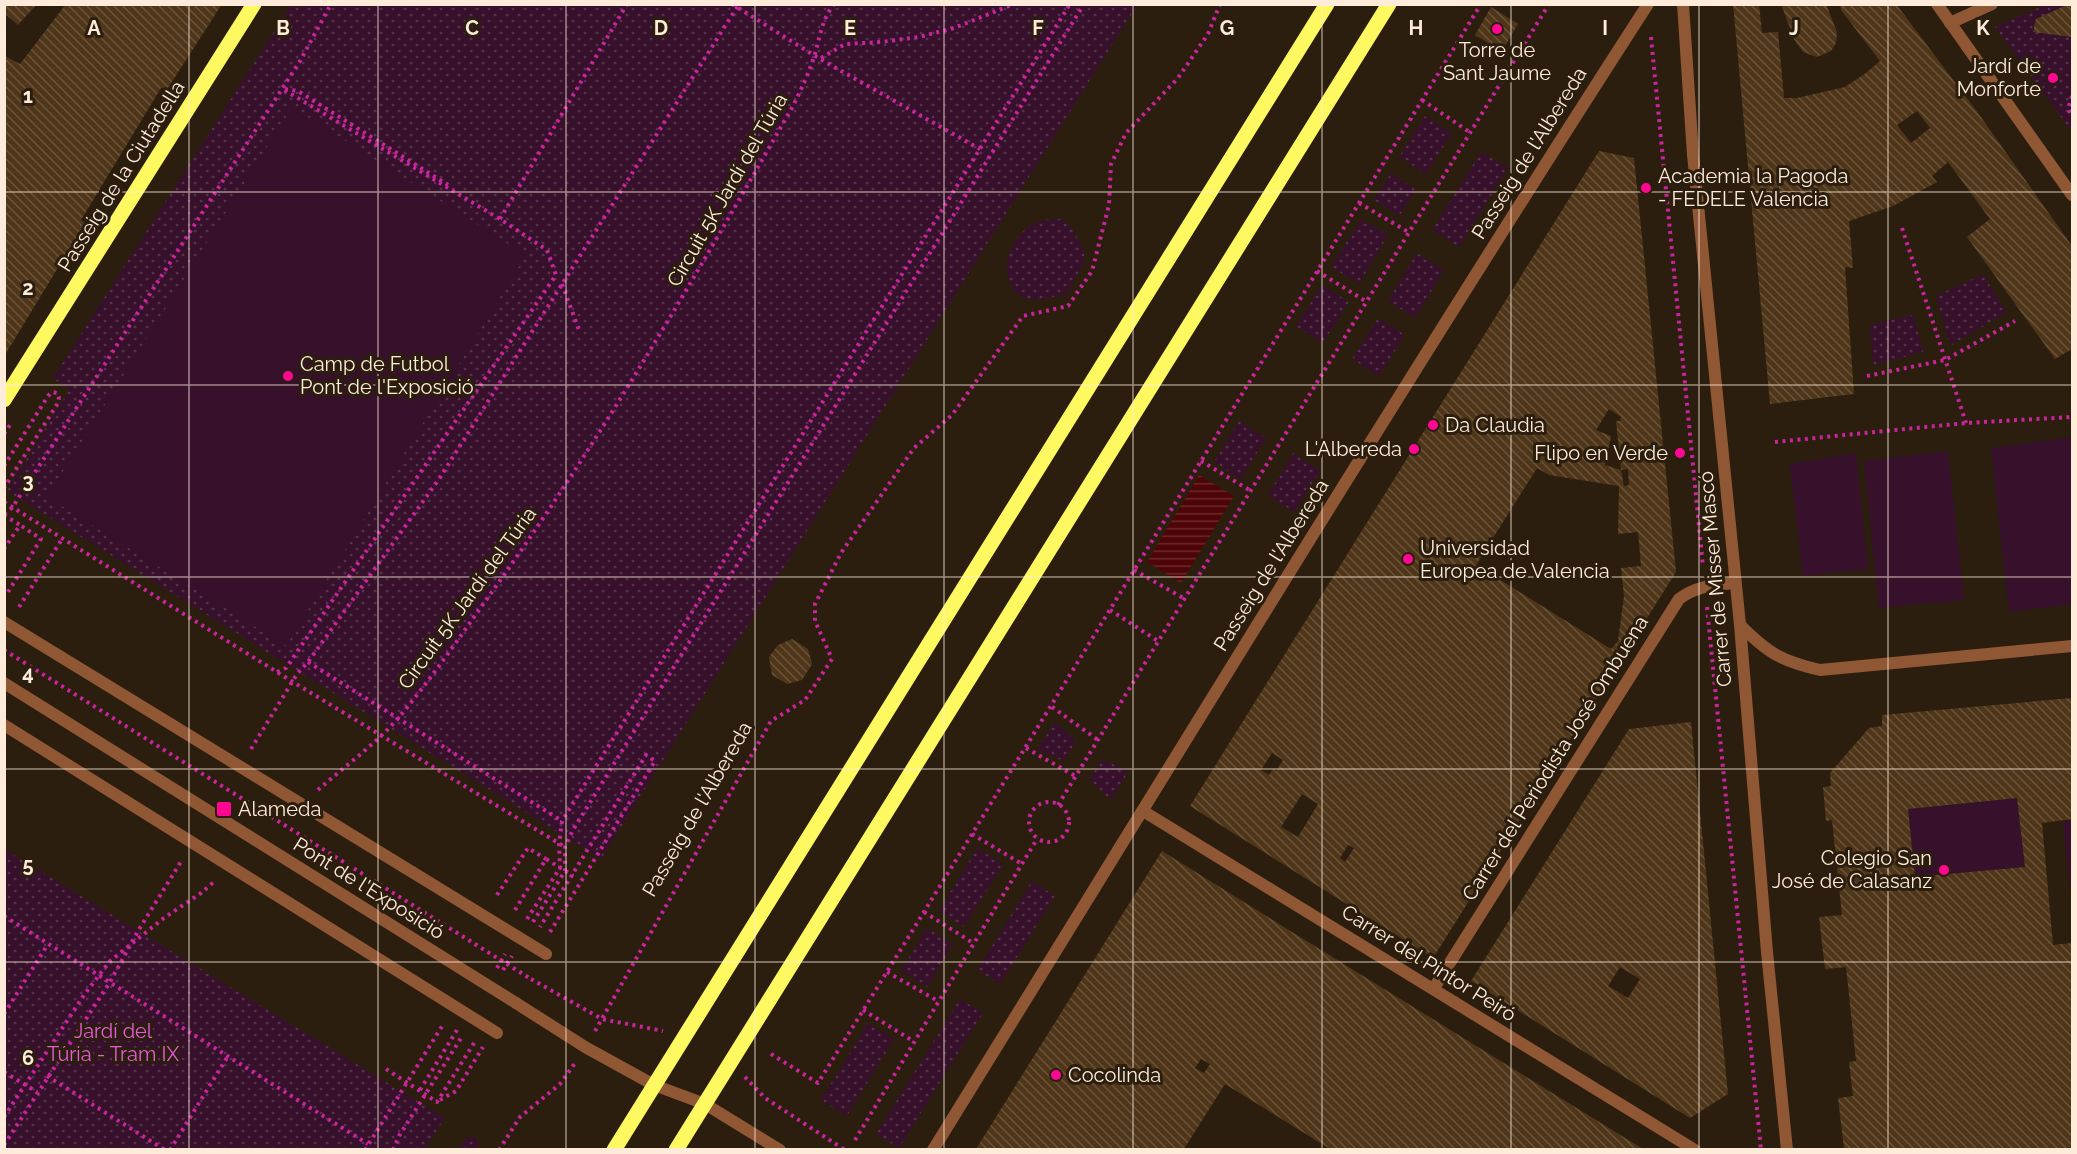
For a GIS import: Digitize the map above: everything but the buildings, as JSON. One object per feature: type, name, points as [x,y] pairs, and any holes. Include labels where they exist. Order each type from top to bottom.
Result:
[{"type":"main road","name":"Passeig de la Ciutadella","points":[[4,400],[254,4]]},
{"type":"main road","points":[[614,1149],[1326,4]]},
{"type":"main road","points":[[676,1149],[1389,4]]},
{"type":"street","name":"Passeig de l'Albereda","points":[[933,1149],[1559,143],[1648,4]]},
{"type":"street","name":"Carrer de Misser Mascó","points":[[1683,4],[1693,155],[1740,625],[1767,952],[1787,1149]]},
{"type":"street","points":[[1937,4],[2073,195]]},
{"type":"street","points":[[1950,23],[1992,4]]},
{"type":"street","name":"Carrer del Periodista José Ombuena","points":[[1434,988],[1679,599],[1698,588],[1735,583]]},
{"type":"street","name":"Pont de l'Exposició","points":[[4,622],[542,952]]},
{"type":"street","points":[[1740,625],[1762,647],[1779,658],[1820,670],[2073,646]]},
{"type":"street","name":"Pont de l'Exposició","points":[[4,683],[585,1047],[654,1085],[705,1104],[780,1149]]},
{"type":"street","points":[[4,725],[492,1037]]},
{"type":"street","name":"Carrer del Pintor Peiró","points":[[1143,811],[1695,1149]]},
{"type":"path","points":[[8,592],[41,539],[4,514],[12,508],[300,61],[331,4]]},
{"type":"path","points":[[500,218],[627,4]]},
{"type":"path","points":[[732,4],[820,59],[980,149]]},
{"type":"path","name":"Circuit 5K Jardí del Túria","points":[[318,790],[398,717],[439,665],[535,532],[614,411],[793,106],[804,84],[826,15],[834,4]]},
{"type":"path","points":[[820,59],[845,44],[919,37],[954,28],[1014,4]]},
{"type":"path","points":[[521,928],[560,868],[559,844],[562,821],[1070,4]]},
{"type":"path","points":[[527,932],[565,871],[565,847],[579,819],[1084,4]]},
{"type":"path","name":"Passeig de l'Albereda","points":[[499,1149],[520,1116],[560,1084],[585,1047],[771,721],[805,700],[832,659],[815,621],[815,604],[841,554],[914,447],[952,415],[1023,316],[1068,306],[1092,271],[1109,205],[1111,164],[1126,133],[1178,78],[1208,34],[1220,4]]},
{"type":"path","points":[[771,1053],[818,1083],[1052,707],[1481,4]]},
{"type":"path","points":[[1058,805],[1549,4]]},
{"type":"path","points":[[249,752],[293,682],[439,479],[738,6]]},
{"type":"path","points":[[278,672],[286,668],[556,275],[547,250],[500,218],[281,88]]},
{"type":"path","points":[[2073,96],[2068,109],[2073,116]]},
{"type":"path","points":[[1422,100],[1471,133]]},
{"type":"path","points":[[1359,203],[1410,232]]},
{"type":"path","points":[[1902,228],[1966,423]]},
{"type":"path","points":[[1317,271],[1367,302]]},
{"type":"path","points":[[562,283],[579,330]]},
{"type":"path","points":[[1867,376],[1945,360],[2015,321]]},
{"type":"path","points":[[4,466],[48,396],[52,392],[57,393],[58,403],[4,488]]},
{"type":"path","points":[[1775,442],[1966,423],[2073,417]]},
{"type":"path","points":[[1201,461],[1251,491]]},
{"type":"path","points":[[4,502],[293,682],[565,847]]},
{"type":"path","points":[[4,549],[20,525]]},
{"type":"path","points":[[17,610],[62,539]]},
{"type":"path","points":[[1134,570],[1185,598]]},
{"type":"path","points":[[1110,610],[1158,641]]},
{"type":"path","points":[[4,650],[531,979]]},
{"type":"path","points":[[308,662],[562,821]]},
{"type":"path","points":[[1052,707],[1098,740]]},
{"type":"path","points":[[1026,748],[1075,776]]},
{"type":"path","points":[[535,934],[646,755],[656,761],[542,952]]},
{"type":"path","points":[[224,792],[231,782]]},
{"type":"path","points":[[1047,802],[1058,805],[1065,810],[1068,816],[1069,823],[1065,835],[1053,842],[1040,841],[1031,832],[1029,825],[1031,812],[1047,802]]},
{"type":"path","points":[[273,830],[282,822]]},
{"type":"path","points":[[972,834],[1022,864]]},
{"type":"path","points":[[855,1140],[1037,839]]},
{"type":"path","points":[[497,895],[528,848],[572,875]]},
{"type":"path","points":[[4,1145],[110,982],[187,852]]},
{"type":"path","points":[[510,918],[546,859]]},
{"type":"path","points":[[4,1117],[99,975],[111,961],[219,877]]},
{"type":"path","points":[[924,912],[973,944]]},
{"type":"path","points":[[4,916],[368,1144]]},
{"type":"path","points":[[4,1014],[48,944]]},
{"type":"path","points":[[496,969],[509,949]]},
{"type":"path","points":[[502,972],[514,952]]},
{"type":"path","points":[[887,972],[938,1001]]},
{"type":"path","points":[[863,1010],[914,1042]]},
{"type":"path","points":[[365,1149],[447,1017]]},
{"type":"path","points":[[420,1090],[458,1030]]},
{"type":"path","points":[[393,1149],[464,1033]]},
{"type":"path","points":[[437,1102],[480,1035]]},
{"type":"path","points":[[437,1102],[456,1090],[492,1037]]},
{"type":"path","points":[[170,1149],[228,1056]]},
{"type":"path","points":[[386,1069],[437,1102]]},
{"type":"path","points":[[4,1072],[38,1092]]},
{"type":"path","points":[[48,1076],[165,1149]]},
{"type":"green space","points":[[291,5],[1137,5],[601,859],[7,491],[69,390],[53,378]]},
{"type":"green space","name":"Jardí de Monforte","points":[[2045,5],[2072,5],[2072,132],[1995,27]]},
{"type":"green space","name":"Camp de Futbol Pont de l'Exposició","points":[[292,107],[526,255],[286,646],[47,497]]},
{"type":"green space","points":[[1425,116],[1452,133],[1426,174],[1399,157]]},
{"type":"green space","points":[[1481,152],[1508,168],[1459,247],[1432,230]]},
{"type":"green space","points":[[1391,173],[1416,190],[1399,216],[1374,200]]},
{"type":"green space","points":[[1062,219],[1071,227],[1084,250],[1084,263],[1066,294],[1029,299],[1018,294],[1011,285],[1007,268],[1008,257],[1016,240],[1024,231],[1035,223]]},
{"type":"green space","points":[[1361,219],[1388,235],[1359,284],[1331,267]]},
{"type":"green space","points":[[1417,253],[1444,270],[1415,318],[1388,301]]},
{"type":"green space","points":[[1983,274],[2006,313],[1950,346],[1936,296]]},
{"type":"green space","points":[[1322,285],[1349,302],[1323,343],[1296,326]]},
{"type":"green space","points":[[1913,315],[1923,352],[1873,365],[1870,325]]},
{"type":"green space","points":[[1378,318],[1405,335],[1379,376],[1352,359]]},
{"type":"green space","points":[[1239,421],[1266,438],[1241,479],[1214,462]]},
{"type":"green space","points":[[2072,437],[2072,604],[2009,612],[1991,448]]},
{"type":"green space","points":[[1948,451],[1964,600],[1879,608],[1864,461]]},
{"type":"green space","points":[[1293,453],[1320,471],[1294,512],[1268,495]]},
{"type":"green space","points":[[1856,453],[1868,569],[1803,576],[1790,464]]},
{"type":"green space","points":[[1055,722],[1076,741],[1064,761],[1037,750]]},
{"type":"green space","points":[[1103,760],[1129,771],[1111,800],[1089,779]]},
{"type":"green space","points":[[2017,798],[2025,867],[1915,877],[1908,809]]},
{"type":"green space","points":[[2072,821],[2072,887],[2070,887],[2063,822]]},
{"type":"green space","points":[[977,848],[1003,864],[964,927],[939,911]]},
{"type":"green space","name":"Jardí del Túria - Tram IX","points":[[4,849],[445,1118],[425,1149],[5,1149]]},
{"type":"green space","points":[[1032,881],[1055,896],[1000,984],[977,970]]},
{"type":"green space","points":[[927,928],[953,944],[927,987],[901,971]]},
{"type":"green space","points":[[960,999],[983,1013],[899,1148],[876,1134]]},
{"type":"green space","points":[[868,1023],[894,1039],[847,1116],[821,1100]]},
{"type":"green space","points":[[476,1137],[478,1149],[458,1149],[466,1138]]},
{"type":"shaded area","points":[[1199,475],[1234,496],[1181,583],[1147,562]]},
{"type":"place","name":"Torre de Sant Jaume","points":[[1497,29]]},
{"type":"place","name":"Jardí de Monforte","points":[[2053,78]]},
{"type":"place","name":"Academia la Pagoda - FEDELE Valencia","points":[[1646,188]]},
{"type":"place","name":"Camp de Futbol Pont de l'Exposició","points":[[288,376]]},
{"type":"place","name":"Da Claudia","points":[[1433,425]]},
{"type":"place","name":"L'Albereda","points":[[1414,449]]},
{"type":"place","name":"Flipo en Verde","points":[[1680,453]]},
{"type":"place","name":"Universidad Europea de Valencia","points":[[1408,559]]},
{"type":"place","name":"Alameda","points":[[224,809]]},
{"type":"place","name":"Colegio San José de Calasanz","points":[[1944,870]]},
{"type":"place","name":"Cocolinda","points":[[1056,1075]]}]
